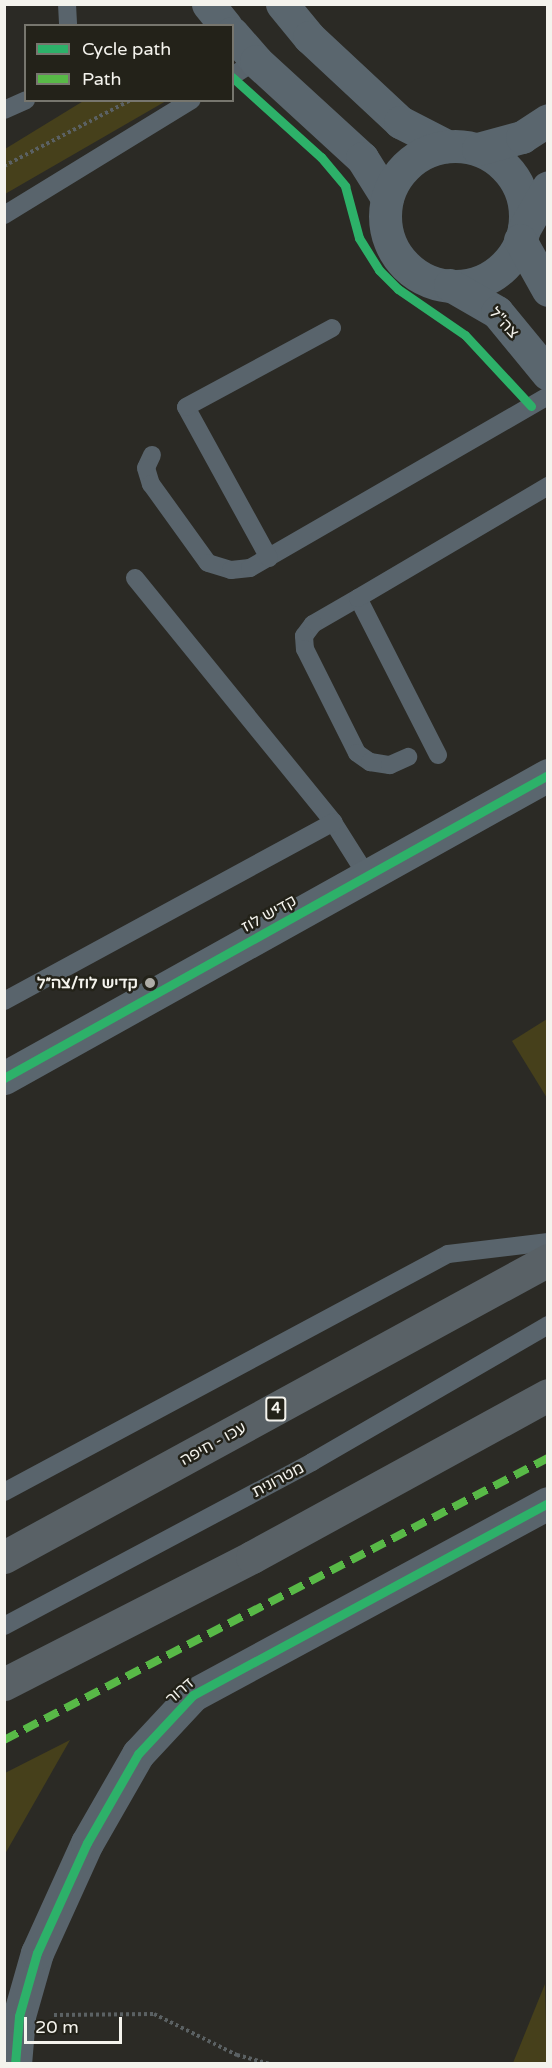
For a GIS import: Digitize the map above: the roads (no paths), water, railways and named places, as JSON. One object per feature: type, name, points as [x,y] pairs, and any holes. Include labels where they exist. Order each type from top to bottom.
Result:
[{"type":"highway","name":"עכו - חיפה","points":[[4,1557],[548,1260]]},
{"type":"highway","points":[[4,1684],[252,1557],[548,1395]]},
{"type":"street","points":[[208,4],[224,24]]},
{"type":"street","points":[[282,4],[309,37],[400,122],[503,165],[520,189],[522,234],[548,290]]},
{"type":"street","points":[[234,39],[244,69],[363,158],[387,198]]},
{"type":"street","points":[[548,120],[522,137],[423,154],[403,168],[387,198],[388,238],[398,256],[412,271],[450,285],[468,285],[500,269],[548,187]]},
{"type":"street","name":"צה\"ל","points":[[450,285],[497,312],[548,374]]},
{"type":"street","name":"קדיש לוז","points":[[4,1078],[548,775]]},
{"type":"street","name":"דרור","points":[[15,2064],[19,2016],[37,1953],[87,1843],[138,1754],[193,1695],[548,1503]]},
{"type":"lane","points":[[67,4],[68,24]]},
{"type":"lane","points":[[4,110],[24,101]]},
{"type":"lane","points":[[4,215],[189,102]]},
{"type":"lane","points":[[269,558],[186,407],[332,328]]},
{"type":"lane","points":[[152,455],[146,468],[151,484],[208,563],[240,569],[269,558],[548,396]]},
{"type":"lane","points":[[408,757],[390,765],[370,762],[357,753],[305,649],[304,636],[313,624],[548,486]]},
{"type":"lane","points":[[135,578],[333,822],[367,876]]},
{"type":"lane","points":[[358,598],[438,755]]},
{"type":"lane","points":[[4,1001],[333,822]]},
{"type":"lane","points":[[4,1492],[448,1254],[548,1242]]},
{"type":"lane","name":"מטרונית","points":[[4,1626],[312,1462],[548,1325]]},
{"type":"place","name":"קדיש לוז/צה״ל","points":[[150,983]]}]
